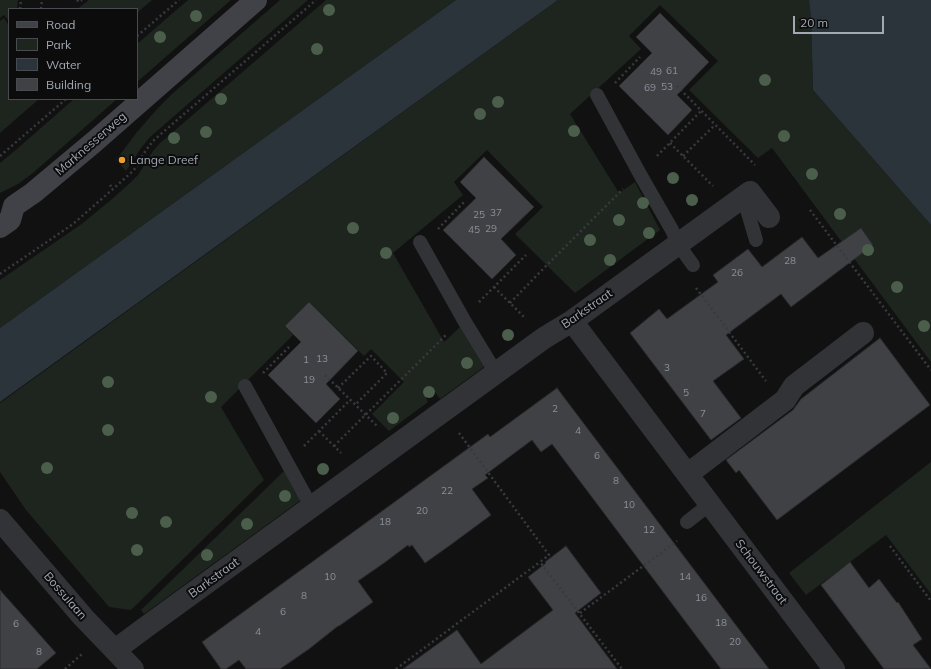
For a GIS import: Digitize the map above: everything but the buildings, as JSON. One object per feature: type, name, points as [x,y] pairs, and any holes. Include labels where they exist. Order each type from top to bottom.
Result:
[{"type":"main road","name":"Marknesserweg","points":[[0,227],[10,220],[7,206],[33,192],[94,142],[256,0]]},
{"type":"street","points":[[743,196],[750,192],[769,217]]},
{"type":"street","name":"Barkstraat","points":[[115,650],[313,506],[341,493],[496,373],[544,338],[572,321],[743,196]]},
{"type":"street","name":"Schouwstraat","points":[[572,321],[834,669]]},
{"type":"street","points":[[688,474],[785,400],[794,386],[863,333]]},
{"type":"street","name":"Bossulaan","points":[[0,520],[83,616],[132,669]]},
{"type":"lane","points":[[598,97],[672,230],[678,244],[694,265]]},
{"type":"lane","points":[[743,196],[756,240]]},
{"type":"lane","points":[[421,244],[496,373]]},
{"type":"lane","points":[[246,387],[306,497],[313,506]]},
{"type":"lane","points":[[687,522],[710,504]]},
{"type":"path","points":[[77,0],[79,2],[82,0]]},
{"type":"path","points":[[138,35],[179,0]]},
{"type":"path","points":[[0,274],[73,224],[113,190],[134,170],[154,140],[316,0]]},
{"type":"path","points":[[598,97],[640,58]]},
{"type":"path","points":[[677,86],[756,166]]},
{"type":"path","points":[[0,156],[65,100]]},
{"type":"path","points":[[673,139],[701,111]]},
{"type":"path","points":[[683,156],[715,125]]},
{"type":"path","points":[[670,143],[714,187]]},
{"type":"path","points":[[110,185],[113,190]]},
{"type":"path","points":[[510,303],[623,189]]},
{"type":"path","points":[[421,244],[464,202]]},
{"type":"path","points":[[810,210],[892,322],[931,370]]},
{"type":"path","points":[[70,220],[73,224]]},
{"type":"path","points":[[497,284],[526,255]]},
{"type":"path","points":[[694,284],[768,384]]},
{"type":"path","points":[[494,287],[529,322]]},
{"type":"path","points":[[334,446],[447,334]]},
{"type":"path","points":[[246,387],[289,347]]},
{"type":"path","points":[[338,388],[370,356],[387,372],[355,405]]},
{"type":"path","points":[[325,375],[380,430]]},
{"type":"path","points":[[344,457],[321,430],[350,400]]},
{"type":"path","points":[[396,669],[549,555],[460,434]]},
{"type":"path","points":[[580,613],[679,539]]},
{"type":"path","points":[[890,546],[931,601]]},
{"type":"path","points":[[540,562],[622,669]]},
{"type":"path","points":[[65,669],[77,658]]},
{"type":"green space","points":[[0,0],[18,0],[17,8],[8,8],[8,20],[4,15],[0,18]]},
{"type":"green space","points":[[89,0],[152,0],[138,12],[138,8],[78,8]]},
{"type":"green space","points":[[188,0],[231,0],[138,81],[138,43]]},
{"type":"green space","points":[[280,0],[308,0],[150,137],[126,171],[116,160],[137,132],[158,108],[172,94]]},
{"type":"green space","points":[[326,0],[456,0],[0,328],[0,280],[83,223],[112,199],[138,175],[159,144]]},
{"type":"green space","points":[[558,0],[809,0],[813,90],[931,225],[931,362],[772,148],[758,158],[689,90],[718,61],[660,5],[629,36],[641,49],[570,114],[619,193],[635,182],[660,230],[575,293],[515,234],[543,207],[487,150],[454,182],[463,195],[393,253],[444,342],[460,327],[484,367],[440,399],[435,392],[426,398],[428,402],[389,431],[372,414],[404,382],[371,349],[364,356],[309,302],[285,326],[293,335],[221,407],[264,480],[131,610],[109,607],[26,510],[0,472],[0,403]]},
{"type":"green space","points":[[4,18],[8,24],[8,100],[38,100],[0,133],[0,21]]},
{"type":"green space","points":[[73,100],[116,100],[33,173],[18,184],[0,193],[0,163]]},
{"type":"green space","points":[[931,462],[931,594],[886,535],[806,595],[789,573]]},
{"type":"green space","points":[[284,471],[301,500],[144,614],[141,610]]},
{"type":"water","points":[[456,0],[558,0],[0,402],[0,328]]},
{"type":"water","points":[[809,0],[931,0],[931,225],[813,90]]},
{"type":"place","name":"Lange Dreef","points":[[122,160]]}]
